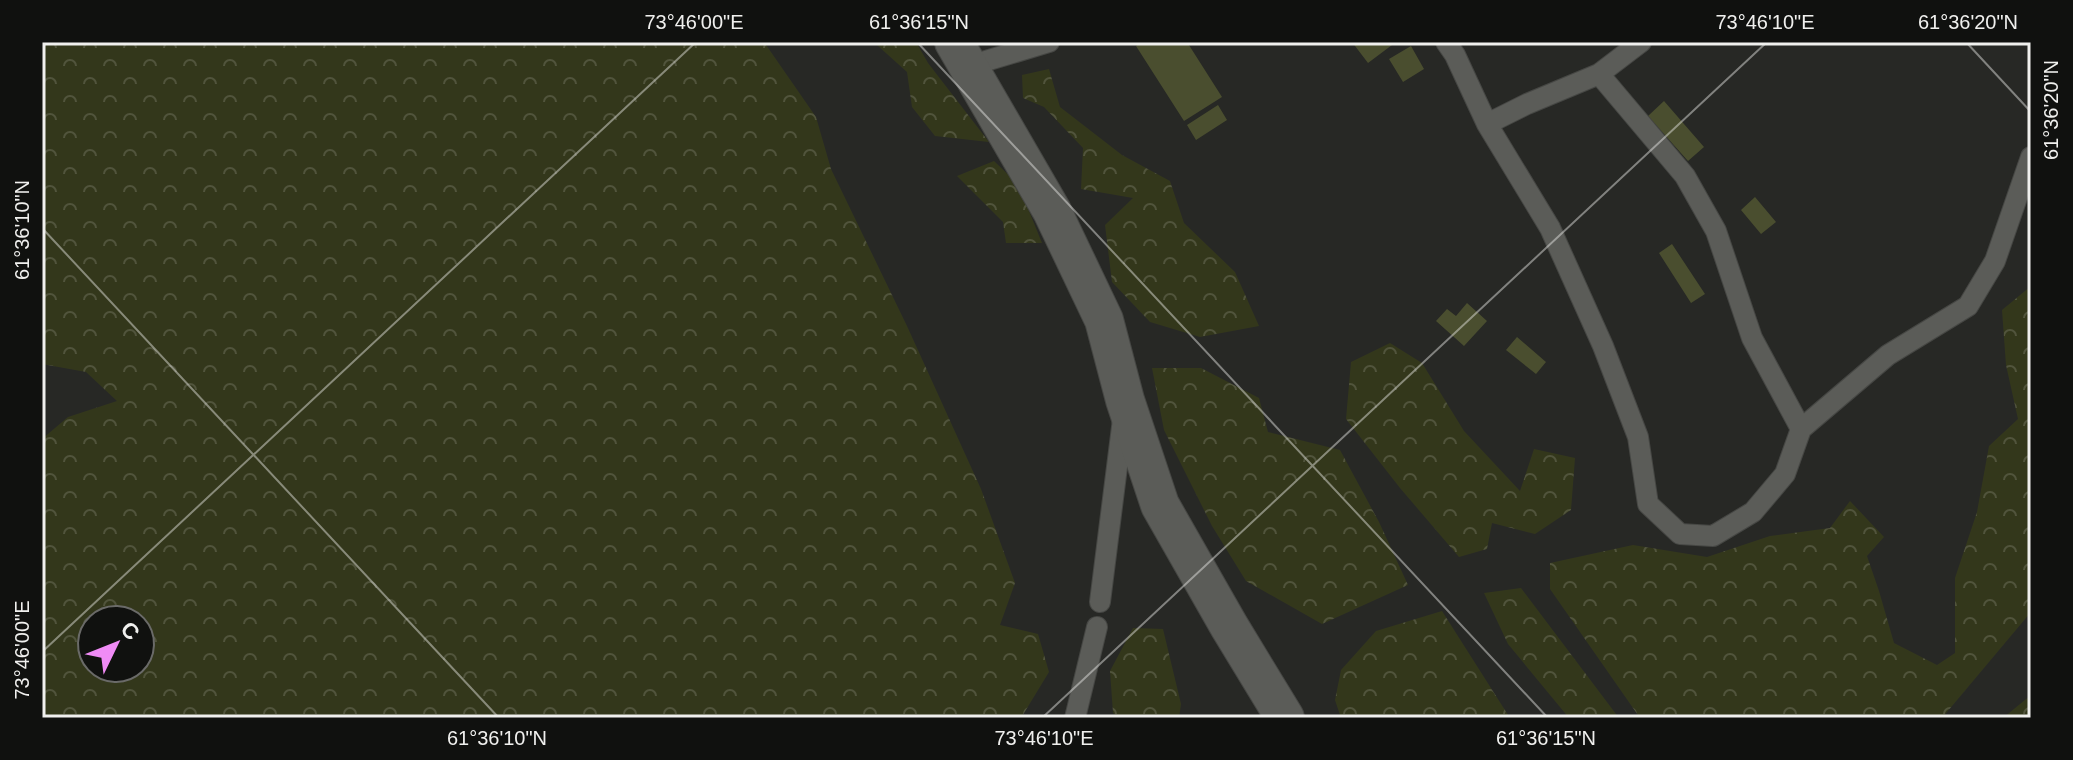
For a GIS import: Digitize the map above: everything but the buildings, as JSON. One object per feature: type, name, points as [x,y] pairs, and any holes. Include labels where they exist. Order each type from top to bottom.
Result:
[{"type":"street","points":[[962,54],[1052,211],[1104,320],[1125,400],[1160,505],[1285,718]]},
{"type":"lane","points":[[962,54],[1049,42]]},
{"type":"lane","points":[[1446,42],[1487,124],[1550,228],[1603,346],[1638,437],[1648,504],[1680,534],[1713,536],[1753,512],[1785,474],[1801,429],[1888,355],[1968,306],[1995,261],[2031,157]]},
{"type":"lane","points":[[1487,124],[1599,74],[1641,42]]},
{"type":"lane","points":[[1599,74],[1685,176],[1716,231],[1752,338],[1801,429]]},
{"type":"lane","points":[[1100,602],[1125,400]]},
{"type":"lane","points":[[1075,718],[1097,627]]},
{"type":"green space","points":[[42,42],[764,42],[816,117],[831,169],[981,489],[1015,583],[1000,625],[1038,634],[1049,672],[1021,718],[42,718],[42,439],[68,417],[117,401],[86,372],[42,364]]},
{"type":"green space","points":[[877,42],[916,42],[928,63],[989,142],[935,136],[912,107],[907,72]]},
{"type":"green space","points":[[1049,69],[1060,107],[1122,155],[1170,181],[1184,223],[1235,272],[1259,326],[1200,337],[1150,322],[1112,282],[1105,225],[1133,198],[1081,189],[1083,148],[1044,107],[1023,98],[1022,75]]},
{"type":"green space","points":[[994,161],[1018,184],[1042,243],[1006,243],[1003,222],[957,176]]},
{"type":"green space","points":[[2031,286],[2031,612],[1942,718],[1640,718],[1550,589],[1550,563],[1633,545],[1707,557],[1770,536],[1830,528],[1850,501],[1884,537],[1867,556],[1894,643],[1937,665],[1955,653],[1955,578],[1977,512],[1989,446],[2018,419],[2006,365],[2002,310]]},
{"type":"green space","points":[[1390,343],[1422,363],[1464,431],[1520,491],[1534,449],[1575,458],[1571,510],[1535,534],[1492,523],[1487,549],[1459,557],[1346,419],[1351,362]]},
{"type":"green space","points":[[1152,368],[1201,368],[1259,398],[1268,432],[1340,450],[1379,522],[1408,585],[1322,624],[1246,581],[1212,526],[1164,430]]},
{"type":"green space","points":[[1521,588],[1619,718],[1569,718],[1508,644],[1484,593]]},
{"type":"green space","points":[[1442,611],[1510,718],[1341,718],[1335,700],[1341,670],[1376,631]]},
{"type":"green space","points":[[1133,628],[1163,629],[1181,704],[1179,718],[1119,718],[1113,713],[1110,671]]},
{"type":"green space","points":[[2031,695],[2031,718],[2003,718]]}]
